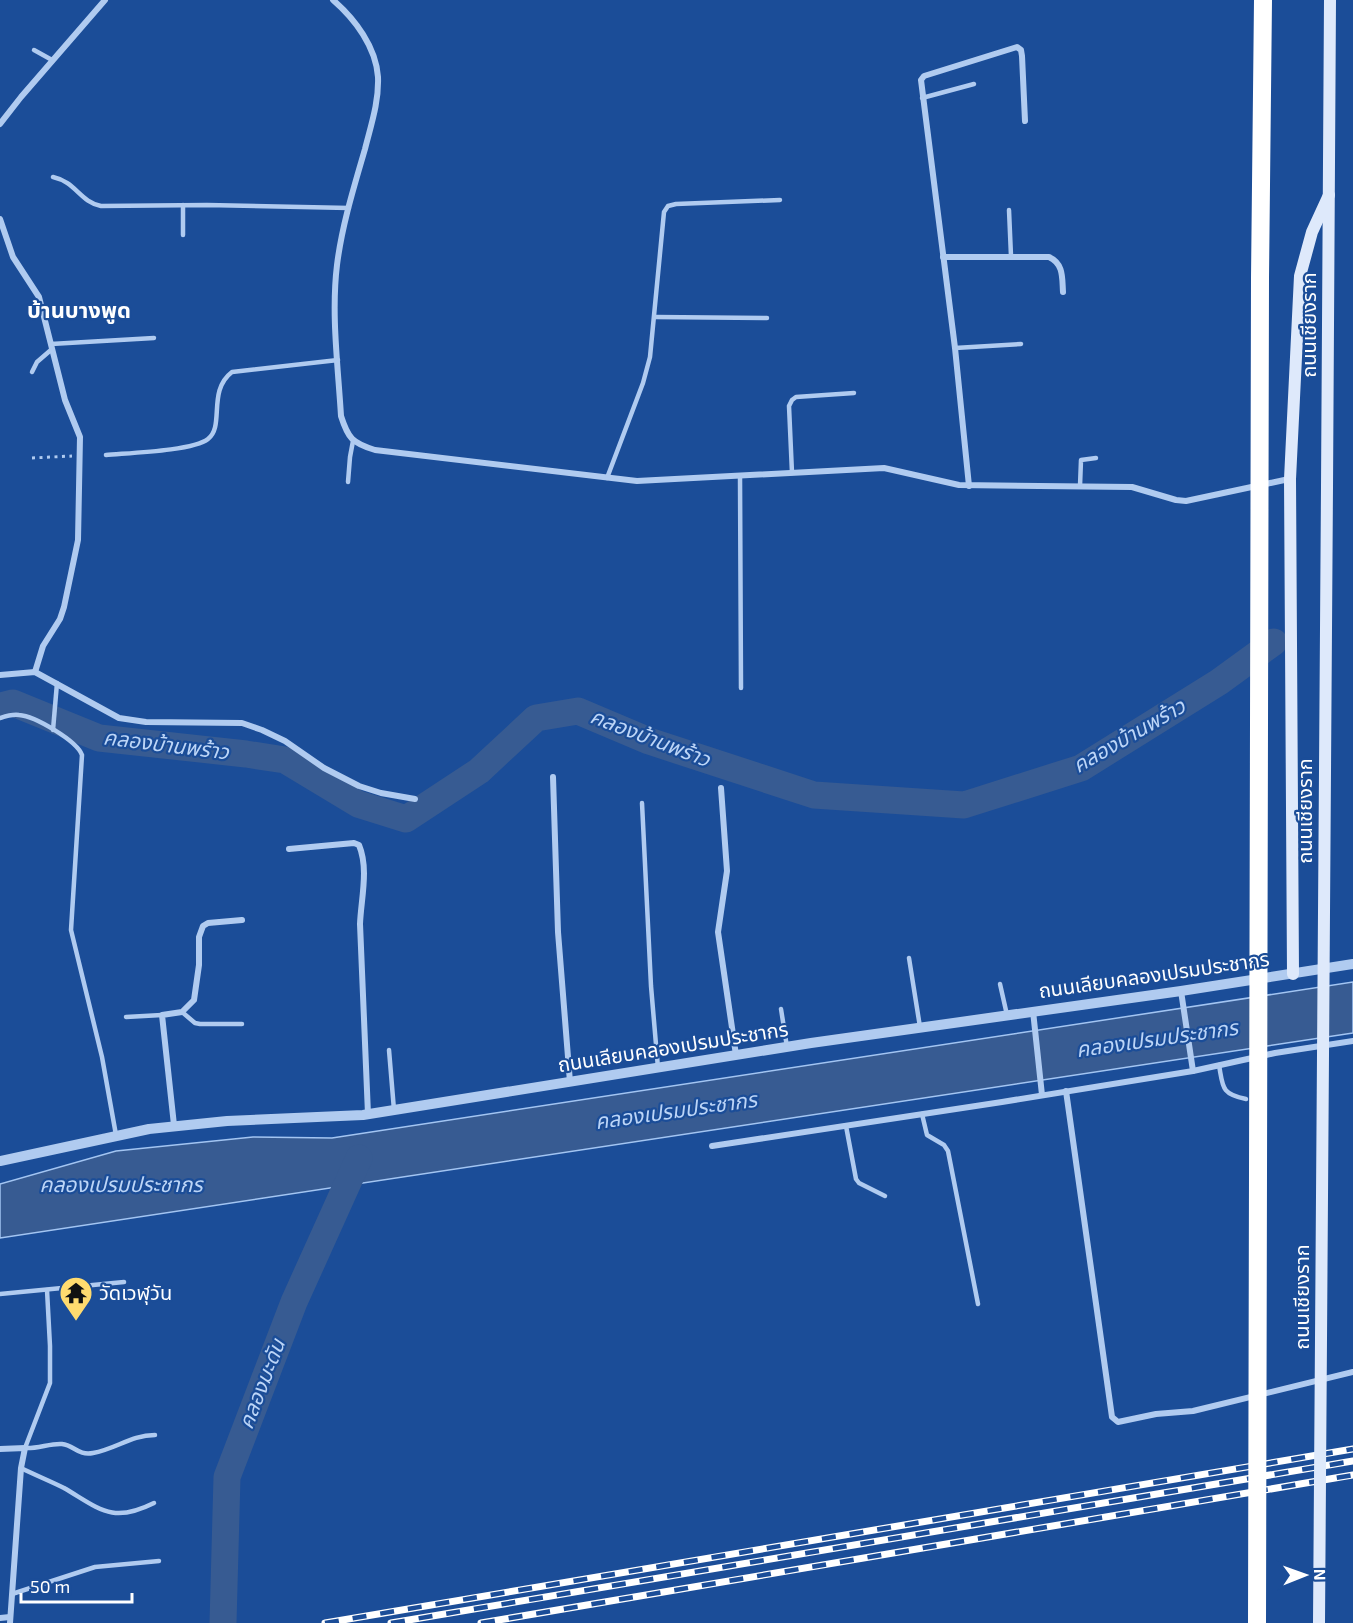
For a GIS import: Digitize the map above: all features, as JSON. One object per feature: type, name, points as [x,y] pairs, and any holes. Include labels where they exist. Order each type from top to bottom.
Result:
[{"type":"highway","points":[[1257,1623],[1260,278],[1263,0]]},
{"type":"main road","name":"ถนนเชียงราก","points":[[1319,1623],[1330,0]]},
{"type":"main road","points":[[1293,974],[1290,479],[1300,276],[1312,232],[1329,195]]},
{"type":"street","points":[[0,124],[50,59],[105,0]]},
{"type":"street","points":[[333,0],[348,13],[362,33],[373,55],[378,76],[377,103],[340,245],[335,288],[341,416],[347,434],[353,441],[375,450],[637,481],[884,468],[946,483],[969,486],[1132,487],[1186,501],[1290,479]]},
{"type":"street","points":[[969,486],[955,348],[921,80],[924,76],[1017,47],[1021,50],[1022,56],[1025,121]]},
{"type":"street","points":[[0,219],[13,258],[38,292],[64,400],[80,437],[79,528],[64,607],[60,620],[43,646],[35,672]]},
{"type":"street","points":[[943,257],[1049,257],[1057,261],[1061,268],[1063,292]]},
{"type":"street","points":[[0,675],[35,672],[119,718],[146,722],[242,723],[285,741],[324,768],[359,786],[381,793],[415,799]]},
{"type":"street","points":[[553,777],[558,932],[570,1082]]},
{"type":"street","points":[[721,788],[727,871],[718,932],[736,1055]]},
{"type":"street","points":[[289,849],[354,843],[359,845],[362,853],[363,896],[360,924],[368,1114]]},
{"type":"street","points":[[174,1125],[162,1015],[182,1012],[194,1000],[197,992],[201,929],[208,923],[242,920]]},
{"type":"street","name":"ถนนเลียบคลองเปรมประชากร","points":[[0,1161],[116,1135],[174,1125],[368,1114],[787,1047],[1353,964]]},
{"type":"street","points":[[1180,991],[1193,1071]]},
{"type":"street","points":[[1033,1011],[1042,1095]]},
{"type":"street","points":[[712,1146],[1193,1071],[1275,1053],[1353,1041]]},
{"type":"street","points":[[1066,1091],[1110,1406],[1114,1420],[1118,1422],[1156,1414],[1193,1411],[1353,1372]]},
{"type":"street","points":[[0,1449],[25,1448],[21,1468],[10,1620],[0,1618]]},
{"type":"lane","points":[[35,51],[50,59]]},
{"type":"lane","points":[[922,98],[974,84]]},
{"type":"lane","points":[[53,177],[64,179],[90,204],[100,206],[349,208]]},
{"type":"lane","points":[[607,478],[643,383],[650,357],[662,220],[668,206],[780,200]]},
{"type":"lane","points":[[183,205],[183,235]]},
{"type":"lane","points":[[1009,210],[1011,256]]},
{"type":"lane","points":[[655,317],[767,318]]},
{"type":"lane","points":[[32,372],[37,362],[50,348],[154,338]]},
{"type":"lane","points":[[955,348],[1021,344]]},
{"type":"lane","points":[[106,455],[172,449],[203,442],[214,432],[219,391],[224,378],[232,372],[338,360]]},
{"type":"lane","points":[[792,473],[789,406],[792,400],[796,397],[854,393]]},
{"type":"lane","points":[[348,482],[353,441]]},
{"type":"lane","points":[[1080,486],[1081,460],[1096,458]]},
{"type":"lane","points":[[740,476],[741,688]]},
{"type":"lane","points":[[53,728],[57,685]]},
{"type":"lane","points":[[0,718],[21,715],[53,728],[80,749],[82,755],[71,930],[102,1057],[116,1135]]},
{"type":"lane","points":[[642,803],[652,1004],[658,1068]]},
{"type":"lane","points":[[909,958],[920,1027]]},
{"type":"lane","points":[[1000,984],[1007,1015]]},
{"type":"lane","points":[[781,1009],[787,1047]]},
{"type":"lane","points":[[182,1012],[200,1024],[242,1024]]},
{"type":"lane","points":[[126,1017],[162,1015]]},
{"type":"lane","points":[[389,1050],[394,1110]]},
{"type":"lane","points":[[1219,1065],[1223,1088],[1232,1096],[1246,1099]]},
{"type":"lane","points":[[922,1114],[927,1135],[944,1145],[948,1151],[978,1304]]},
{"type":"lane","points":[[846,1126],[856,1179],[859,1183],[885,1196]]},
{"type":"lane","points":[[0,1294],[124,1282]]},
{"type":"lane","points":[[47,1290],[50,1383],[25,1448],[63,1444],[81,1454],[87,1454],[96,1453],[135,1437],[156,1435]]},
{"type":"lane","points":[[21,1468],[106,1512],[117,1514],[139,1510],[154,1503]]},
{"type":"lane","points":[[12,1594],[95,1567],[159,1561]]},
{"type":"path","points":[[32,458],[67,456]]},
{"type":"water","name":"คลองเปรมประชากร","points":[[1353,982],[1353,1033],[0,1238],[0,1184],[116,1151],[253,1137],[332,1138]]},
{"type":"waterway","name":"คลองบ้านพร้าว","points":[[0,706],[13,703],[99,738],[285,760],[358,804],[406,819],[479,771],[536,718],[578,711],[649,741],[814,795],[964,805],[1081,768],[1219,682],[1274,642]]},
{"type":"waterway","name":"คลองมะดัน","points":[[223,1623],[227,1477],[294,1302],[359,1158]]},
{"type":"railway","points":[[325,1623],[1353,1449]]},
{"type":"railway","points":[[391,1623],[1353,1461]]},
{"type":"railway","points":[[481,1623],[1353,1475]]},
{"type":"place","name":"วัดเวฬุวัน","points":[[76,1322]]},
{"type":"district","name":"บ้านบางพูด","points":[[79,310]]}]
